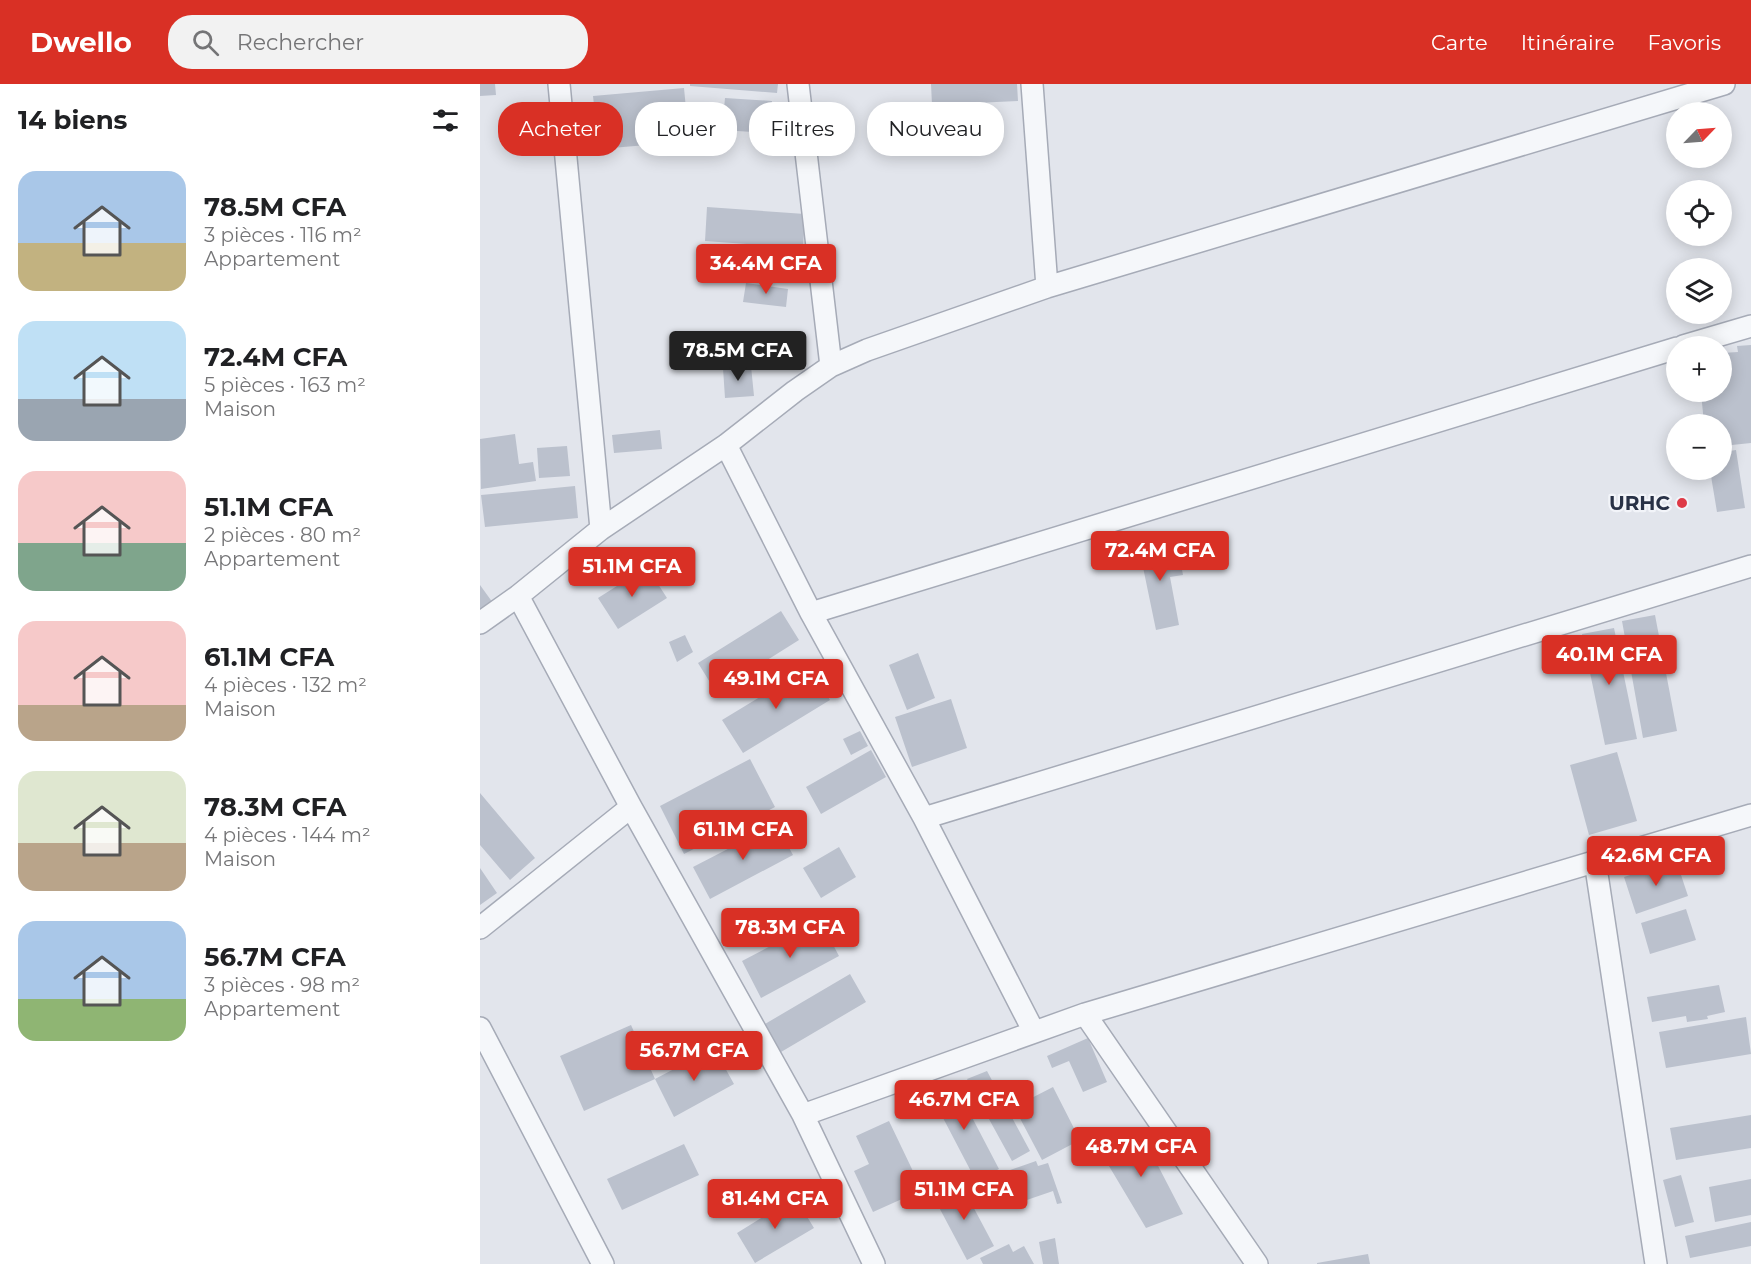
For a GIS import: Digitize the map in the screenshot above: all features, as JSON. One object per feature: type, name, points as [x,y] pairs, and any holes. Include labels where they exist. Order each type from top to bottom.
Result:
[{"type":"street","points":[[559,84],[602,529]]},
{"type":"street","points":[[798,84],[831,366]]},
{"type":"street","points":[[1032,84],[1047,287]]},
{"type":"street","points":[[480,623],[518,596],[602,529],[726,445],[795,391],[831,366],[867,350],[1047,287],[1724,84]]},
{"type":"street","points":[[1717,336],[1751,326]]},
{"type":"street","points":[[811,613],[1666,351]]},
{"type":"street","points":[[726,445],[811,613],[924,818],[1034,1032]]},
{"type":"street","points":[[924,818],[1751,566]]},
{"type":"street","points":[[518,596],[631,807],[803,1115],[874,1264]]},
{"type":"street","points":[[480,928],[631,807]]},
{"type":"street","points":[[803,1115],[1085,1014],[1751,815]]},
{"type":"street","points":[[1595,861],[1656,1264]]},
{"type":"street","points":[[1085,1014],[1257,1264]]},
{"type":"street","points":[[480,1028],[603,1264]]},
{"type":"building","points":[[480,84],[495,84],[496,95],[480,96]]},
{"type":"building","points":[[690,84],[778,84],[777,93],[690,86]]},
{"type":"building","points":[[931,84],[1017,84],[1018,101],[932,102]]},
{"type":"building","points":[[684,88],[685,102],[635,102],[635,146],[623,147],[623,102],[594,102],[593,96]]},
{"type":"building","points":[[725,98],[772,101],[749,102],[749,132],[737,131],[737,102],[725,102]]},
{"type":"building","points":[[707,207],[805,214],[803,248],[705,241]]},
{"type":"building","points":[[746,283],[788,289],[786,307],[743,302]]},
{"type":"building","points":[[1751,345],[1751,443],[1732,445],[1732,414],[1703,414],[1702,402],[1732,402],[1732,352],[1738,352],[1737,346]]},
{"type":"building","points":[[751,366],[754,396],[725,398],[723,368]]},
{"type":"building","points":[[660,430],[662,449],[614,453],[612,435]]},
{"type":"building","points":[[515,434],[519,464],[533,462],[536,481],[481,489],[480,439]]},
{"type":"building","points":[[567,446],[570,476],[539,478],[537,448]]},
{"type":"building","points":[[1736,450],[1745,508],[1717,512],[1712,480],[1732,480],[1732,451]]},
{"type":"building","points":[[575,486],[578,518],[485,527],[481,495]]},
{"type":"building","points":[[1162,538],[1167,562],[1180,559],[1183,575],[1170,577],[1179,625],[1156,630],[1138,543]]},
{"type":"building","points":[[647,567],[667,598],[618,629],[598,598]]},
{"type":"building","points":[[480,585],[493,603],[480,612]]},
{"type":"building","points":[[781,611],[799,640],[716,692],[698,663]]},
{"type":"building","points":[[1655,615],[1677,731],[1643,738],[1622,621]]},
{"type":"building","points":[[1614,628],[1637,739],[1605,745],[1582,634]]},
{"type":"building","points":[[685,635],[693,652],[677,662],[669,642]]},
{"type":"building","points":[[918,653],[935,698],[907,710],[889,665]]},
{"type":"building","points":[[809,667],[830,700],[743,753],[722,720]]},
{"type":"building","points":[[951,699],[967,748],[912,767],[895,717]]},
{"type":"building","points":[[860,731],[868,746],[851,755],[843,739]]},
{"type":"building","points":[[871,750],[886,777],[821,814],[806,787]]},
{"type":"building","points":[[1617,752],[1637,821],[1589,835],[1570,765]]},
{"type":"building","points":[[750,759],[775,807],[684,854],[660,806]]},
{"type":"building","points":[[480,793],[535,858],[510,880],[480,845]]},
{"type":"building","points":[[776,824],[793,855],[710,899],[693,867]]},
{"type":"building","points":[[839,847],[856,877],[821,898],[803,868]]},
{"type":"building","points":[[1676,860],[1688,896],[1636,914],[1624,877]]},
{"type":"building","points":[[480,868],[497,893],[480,905]]},
{"type":"building","points":[[1686,909],[1696,940],[1650,954],[1641,923]]},
{"type":"building","points":[[820,920],[839,956],[761,998],[742,961]]},
{"type":"building","points":[[850,974],[866,1002],[781,1052],[765,1024]]},
{"type":"building","points":[[1719,985],[1725,1012],[1707,1016],[1708,1019],[1687,1022],[1686,1016],[1652,1022],[1647,997]]},
{"type":"building","points":[[1746,1017],[1751,1054],[1666,1068],[1659,1032]]},
{"type":"building","points":[[631,1025],[655,1079],[584,1111],[560,1056]]},
{"type":"building","points":[[1088,1038],[1107,1082],[1083,1092],[1069,1061],[1052,1068],[1047,1056]]},
{"type":"building","points":[[714,1048],[734,1084],[674,1117],[655,1079]]},
{"type":"building","points":[[987,1071],[1030,1151],[1012,1161],[967,1079]]},
{"type":"building","points":[[953,1081],[999,1169],[976,1181],[930,1093]]},
{"type":"building","points":[[1053,1087],[1080,1140],[1042,1160],[1014,1107]]},
{"type":"building","points":[[1751,1115],[1751,1148],[1676,1160],[1670,1128]]},
{"type":"building","points":[[889,1121],[922,1190],[873,1212],[854,1171],[869,1164],[856,1136]]},
{"type":"building","points":[[1139,1129],[1183,1214],[1146,1228],[1097,1146]]},
{"type":"building","points":[[684,1144],[699,1175],[622,1210],[607,1179]]},
{"type":"building","points":[[1036,1161],[1038,1166],[1048,1163],[1062,1203],[1057,1204],[1053,1191],[1021,1202],[1017,1191],[1000,1197],[993,1176]]},
{"type":"building","points":[[1681,1175],[1694,1222],[1675,1227],[1663,1180]]},
{"type":"building","points":[[1751,1179],[1751,1215],[1715,1222],[1709,1187]]},
{"type":"building","points":[[960,1182],[994,1246],[967,1260],[933,1196]]},
{"type":"building","points":[[795,1197],[814,1228],[755,1263],[737,1233]]},
{"type":"building","points":[[1751,1222],[1751,1246],[1690,1258],[1685,1236]]},
{"type":"building","points":[[1055,1238],[1059,1264],[1043,1264],[1039,1242]]},
{"type":"building","points":[[1009,1244],[1013,1252],[1024,1246],[1034,1264],[983,1264],[980,1258]]},
{"type":"building","points":[[1368,1254],[1370,1264],[1317,1264],[1317,1263]]},
{"type":"place","name":"URHC","points":[[1682,503]]}]
